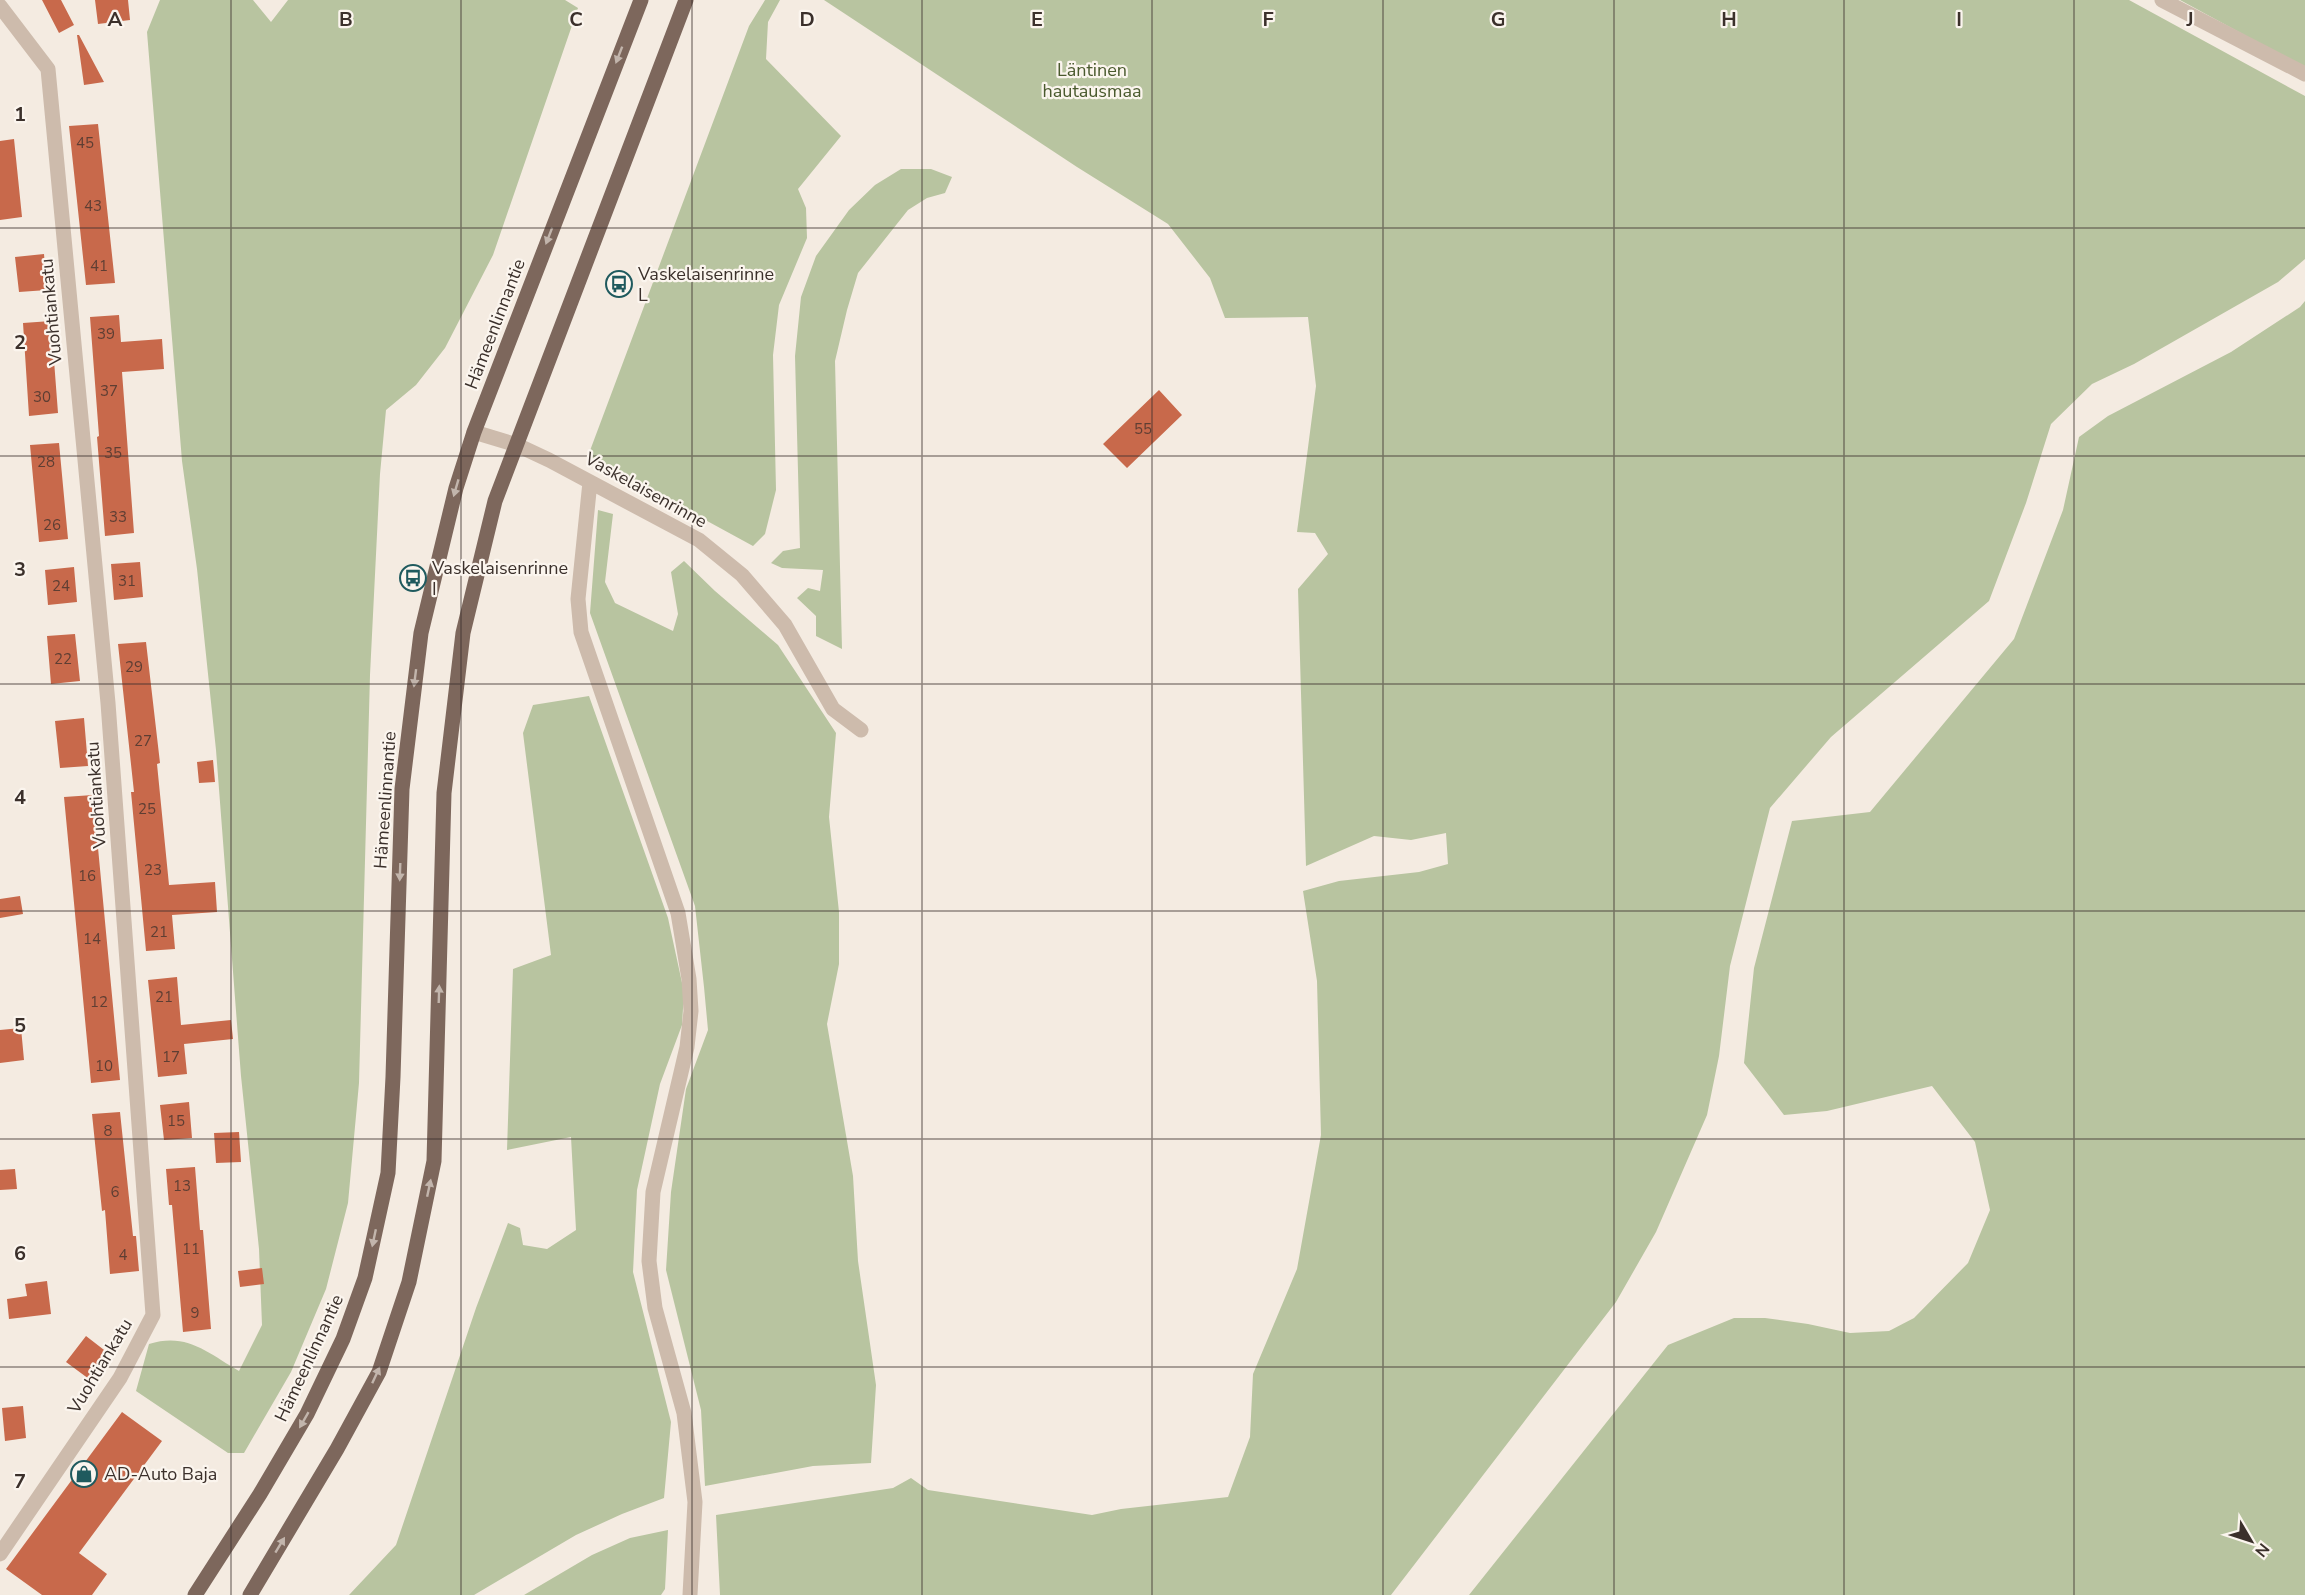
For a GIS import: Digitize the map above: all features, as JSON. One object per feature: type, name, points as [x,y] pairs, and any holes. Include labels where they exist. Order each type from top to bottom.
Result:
[{"type":"main road","name":"Hämeenlinnantie","points":[[195,1595],[260,1494],[307,1414],[343,1339],[365,1278],[388,1173],[402,789],[421,633],[456,488],[474,432],[640,0]]},
{"type":"main road","points":[[250,1595],[337,1449],[379,1372],[409,1282],[434,1161],[444,794],[463,633],[495,501],[686,0]]},
{"type":"street","points":[[2163,0],[2305,74]]},
{"type":"street","name":"Vuohtiankatu","points":[[0,6],[48,69],[108,703],[153,1315],[120,1378],[0,1554]]},
{"type":"street","name":"Vaskelaisenrinne","points":[[474,432],[517,446],[556,463],[699,540],[742,575],[785,625],[833,709],[861,730]]},
{"type":"street","points":[[590,482],[578,598],[581,632],[678,913],[689,979],[691,1011],[687,1047],[653,1192],[649,1261],[655,1308],[684,1413],[695,1502],[690,1595]]},
{"type":"green space","points":[[160,0],[253,0],[271,22],[288,0],[565,0],[578,8],[493,255],[445,348],[416,385],[386,410],[380,474],[370,675],[359,1083],[348,1203],[326,1289],[291,1372],[244,1453],[228,1453],[136,1391],[149,1344],[175,1341],[197,1346],[239,1371],[262,1325],[259,1249],[241,1076],[216,750],[197,569],[182,461],[147,32]]},
{"type":"green space","points":[[765,0],[780,0],[768,22],[766,59],[841,136],[798,189],[806,208],[807,238],[779,305],[773,355],[776,490],[765,534],[753,546],[588,456],[749,26]]},
{"type":"green space","name":"Läntinen hautausmaa","points":[[824,0],[2129,0],[2305,96],[2305,259],[2278,282],[2134,364],[2092,384],[2051,424],[2026,503],[1989,601],[1831,737],[1770,808],[1730,966],[1719,1056],[1707,1115],[1656,1232],[1616,1302],[1391,1595],[720,1595],[716,1515],[893,1488],[911,1478],[928,1490],[1092,1515],[1121,1509],[1228,1497],[1250,1437],[1253,1374],[1297,1269],[1321,1135],[1317,981],[1303,891],[1339,881],[1419,872],[1448,864],[1446,833],[1411,840],[1374,836],[1306,866],[1298,589],[1328,554],[1315,533],[1297,532],[1316,386],[1308,317],[1225,318],[1210,278],[1168,224],[1077,167]]},
{"type":"green space","points":[[2180,0],[2305,0],[2305,68]]},
{"type":"green space","points":[[901,169],[931,169],[952,177],[945,193],[927,198],[908,210],[858,273],[835,361],[842,649],[816,636],[816,616],[797,598],[808,588],[820,591],[823,570],[782,568],[771,563],[783,551],[800,548],[795,356],[801,297],[816,256],[849,210],[875,185]]},
{"type":"green space","points":[[2305,301],[2305,1595],[1469,1595],[1668,1345],[1734,1318],[1765,1318],[1850,1333],[1889,1331],[1914,1318],[1968,1263],[1990,1210],[1975,1142],[1932,1086],[1827,1111],[1784,1115],[1744,1063],[1754,968],[1792,821],[1870,812],[2014,639],[2063,510],[2079,437],[2108,416],[2231,352],[2300,307]]},
{"type":"green space","points":[[598,510],[613,514],[605,582],[615,603],[673,631],[678,614],[671,572],[684,561],[778,645],[836,733],[829,817],[839,912],[839,964],[827,1024],[853,1176],[858,1261],[876,1385],[871,1463],[813,1466],[705,1486],[701,1410],[666,1270],[671,1192],[686,1089],[708,1030],[704,987],[695,906],[590,613]]},
{"type":"green space","points":[[589,696],[668,918],[684,992],[682,1025],[660,1084],[637,1190],[633,1272],[671,1422],[664,1498],[576,1535],[474,1595],[349,1595],[396,1545],[476,1308],[508,1223],[520,1228],[523,1245],[547,1249],[576,1230],[571,1137],[507,1150],[513,969],[551,955],[523,733],[533,705]]},
{"type":"green space","points":[[668,1530],[665,1589],[661,1595],[524,1595],[592,1555],[630,1538]]},
{"type":"building","points":[[42,0],[61,0],[74,25],[59,33]]},
{"type":"building","points":[[95,0],[128,0],[130,20],[98,24]]},
{"type":"building","points":[[77,35],[79,35],[104,82],[84,85]]},
{"type":"building","points":[[98,124],[115,283],[86,285],[69,126]]},
{"type":"building","points":[[14,139],[22,217],[0,220],[0,141]]},
{"type":"building","points":[[44,254],[47,290],[19,292],[15,257]]},
{"type":"building","points":[[119,315],[121,342],[162,339],[164,369],[122,372],[134,533],[105,536],[90,317]]},
{"type":"building","points":[[51,321],[58,413],[29,416],[23,323]]},
{"type":"building","points":[[1159,390],[1182,415],[1127,468],[1103,444]]},
{"type":"building","points":[[59,443],[68,539],[39,542],[30,445]]},
{"type":"building","points":[[140,562],[143,597],[114,600],[111,564]]},
{"type":"building","points":[[74,567],[77,602],[48,605],[45,570]]},
{"type":"building","points":[[75,634],[80,681],[51,684],[47,636]]},
{"type":"building","points":[[146,642],[160,763],[157,764],[169,885],[215,882],[217,912],[172,915],[175,949],[146,951],[131,792],[134,792],[118,644]]},
{"type":"building","points":[[84,718],[88,766],[60,768],[55,721]]},
{"type":"building","points":[[213,760],[215,782],[199,783],[197,762]]},
{"type":"building","points":[[93,795],[120,1080],[91,1083],[64,797]]},
{"type":"building","points":[[20,896],[23,914],[0,918],[0,899]]},
{"type":"building","points":[[177,977],[181,1025],[231,1020],[233,1039],[184,1044],[187,1074],[158,1077],[148,980]]},
{"type":"building","points":[[21,1028],[24,1060],[0,1063],[0,1030]]},
{"type":"building","points":[[189,1102],[192,1138],[164,1140],[160,1105]]},
{"type":"building","points":[[120,1112],[133,1236],[136,1236],[139,1271],[110,1274],[105,1210],[102,1211],[92,1114]]},
{"type":"building","points":[[239,1132],[241,1162],[216,1163],[214,1133]]},
{"type":"building","points":[[195,1167],[211,1329],[183,1332],[172,1205],[169,1205],[166,1169]]},
{"type":"building","points":[[15,1169],[17,1189],[0,1190],[0,1170]]},
{"type":"building","points":[[262,1268],[264,1284],[240,1287],[238,1271]]},
{"type":"building","points":[[47,1281],[51,1314],[9,1319],[7,1299],[27,1296],[25,1284]]},
{"type":"building","points":[[86,1336],[108,1353],[89,1379],[66,1362]]},
{"type":"building","points":[[23,1406],[26,1438],[5,1441],[2,1408]]},
{"type":"building","points":[[122,1412],[162,1441],[79,1553],[107,1574],[92,1595],[42,1595],[6,1569]]},
{"type":"place","name":"Vaskelaisenrinne L","points":[[619,284]]},
{"type":"place","name":"Vaskelaisenrinne I","points":[[413,578]]},
{"type":"place","name":"AD-Auto Baja","points":[[84,1474]]}]
